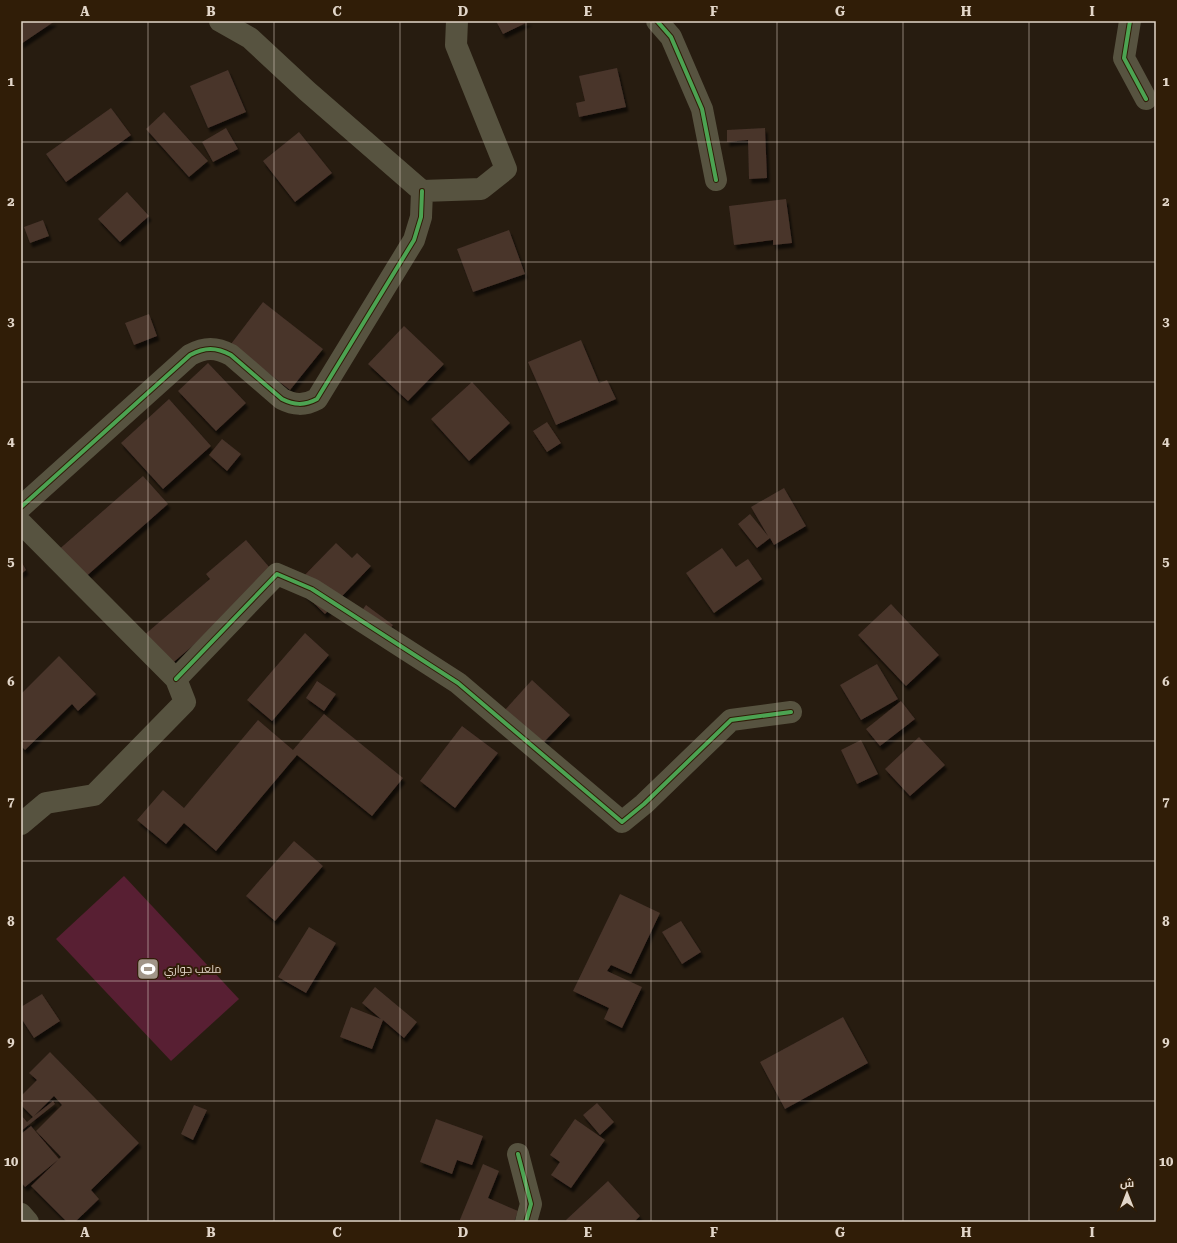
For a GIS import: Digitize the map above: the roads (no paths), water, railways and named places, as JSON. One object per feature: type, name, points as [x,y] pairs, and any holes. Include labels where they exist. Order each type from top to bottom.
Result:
[{"type":"street","points":[[220,21],[250,38],[307,91],[422,191],[481,189],[506,169],[456,45],[457,21]]},
{"type":"street","points":[[657,21],[671,38],[702,109],[716,180]]},
{"type":"street","points":[[1130,21],[1124,58],[1146,99]]},
{"type":"street","points":[[21,507],[198,350],[210,348],[221,350],[231,356],[282,399],[290,403],[309,403],[317,399],[414,240],[421,217],[422,191]]},
{"type":"street","points":[[21,523],[176,679],[185,702],[94,795],[46,803],[21,824]]},
{"type":"street","points":[[176,679],[277,574],[312,589],[458,683],[622,822],[644,804],[731,720],[790,712]]},
{"type":"street","points":[[518,1154],[531,1204],[526,1222]]},
{"type":"street","points":[[21,1214],[28,1222]]},
{"type":"place","name":"ملعب جواري","points":[[148,969]]}]
